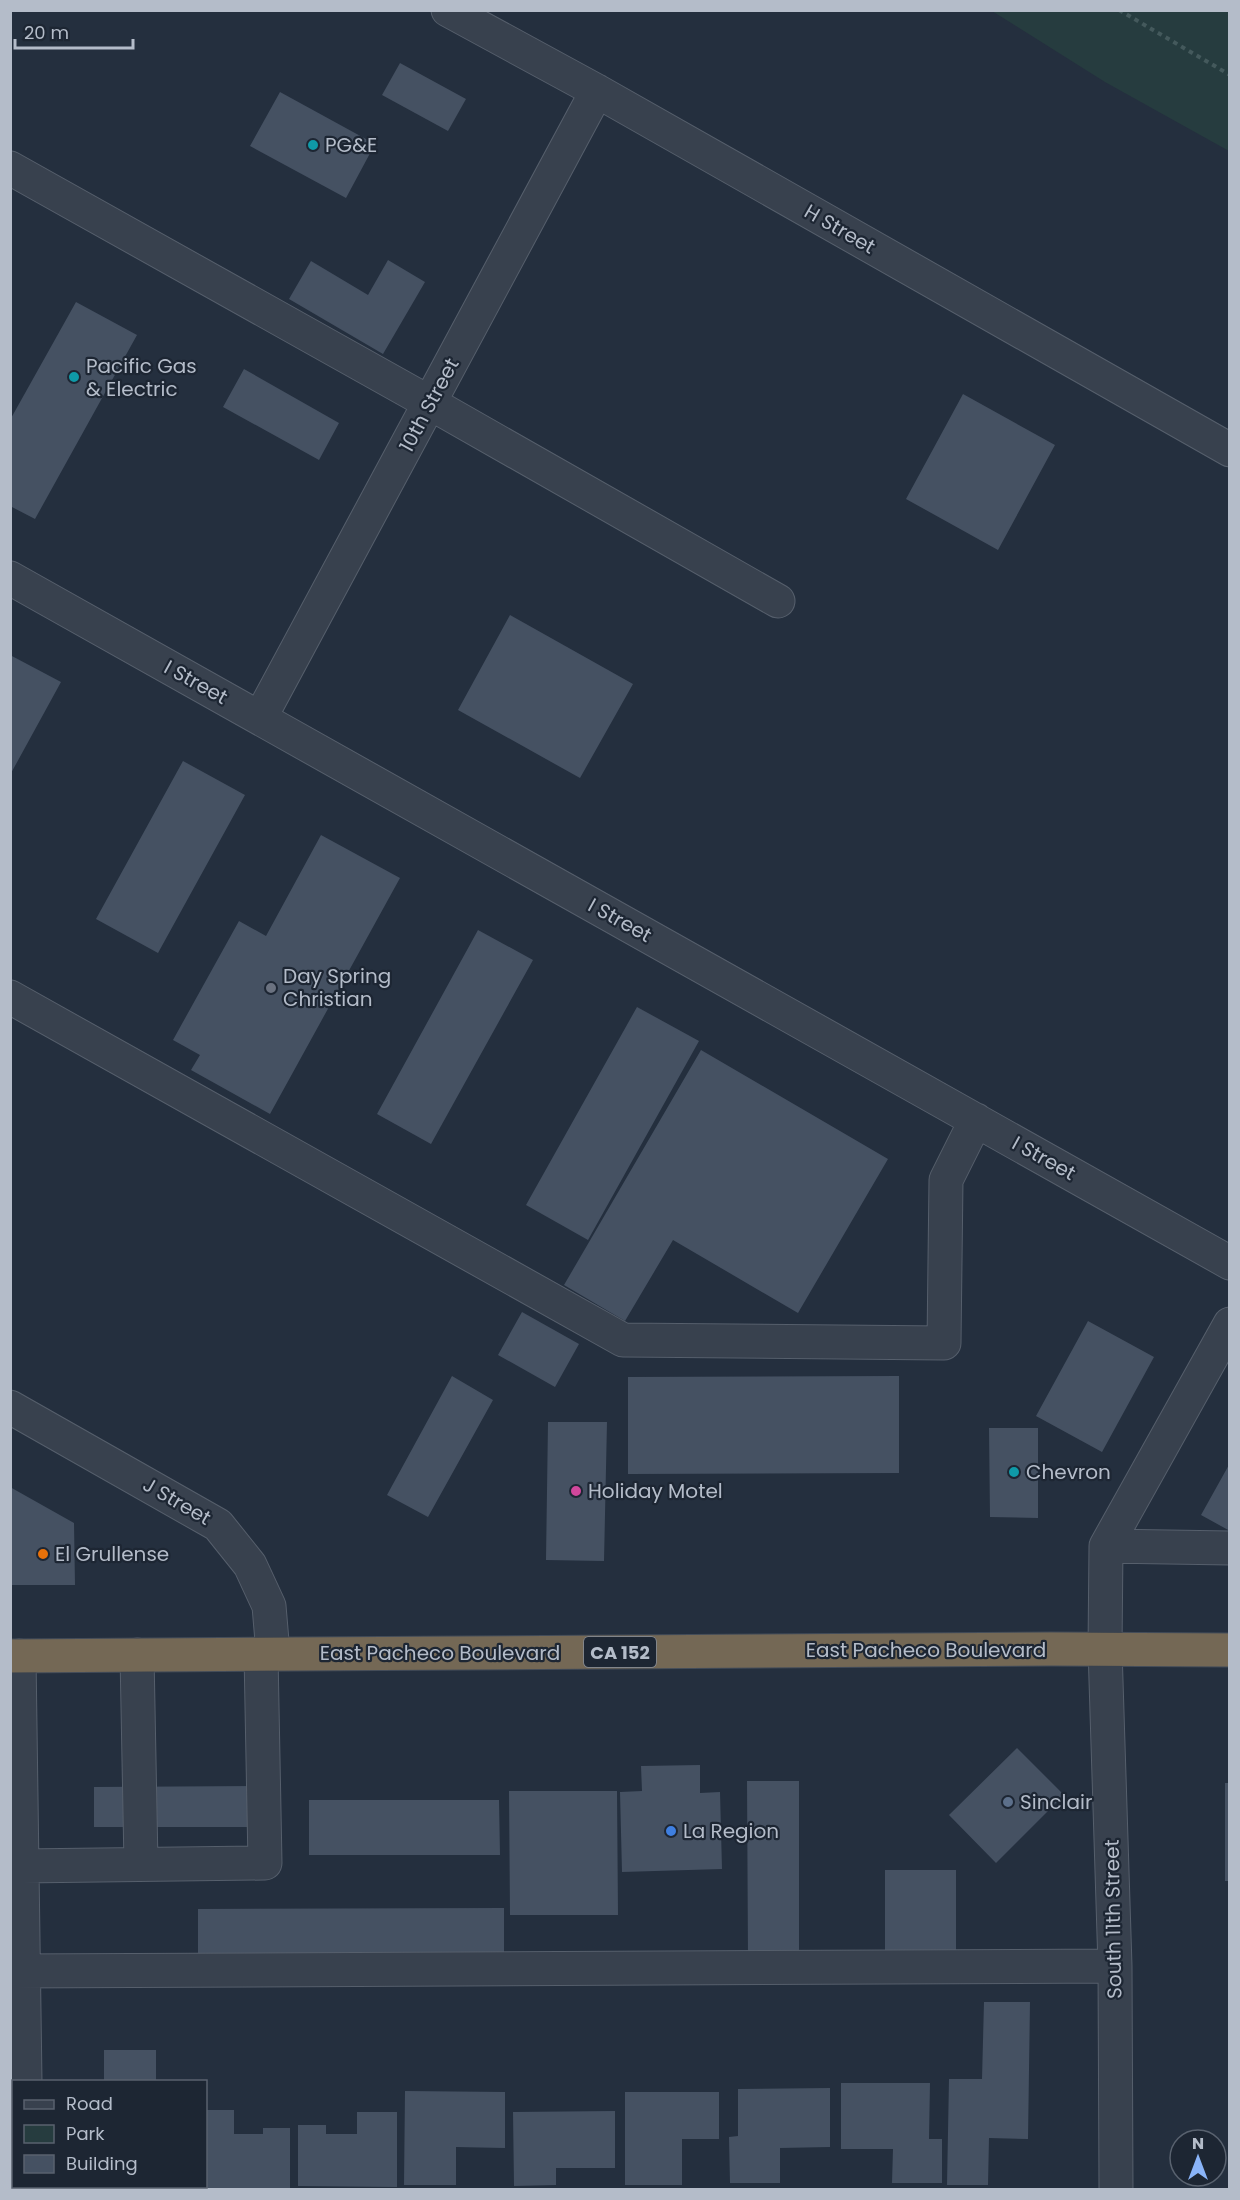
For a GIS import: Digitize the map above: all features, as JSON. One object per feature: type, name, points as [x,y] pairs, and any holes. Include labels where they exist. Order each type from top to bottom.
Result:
[{"type":"highway","name":"East Pacheco Boulevard","points":[[15,1656],[1230,1650]]},
{"type":"street","name":"H Street","points":[[448,10],[1230,450]]},
{"type":"street","name":"10th Street","points":[[260,718],[597,92]]},
{"type":"street","points":[[10,168],[778,601]]},
{"type":"street","name":"I Street","points":[[10,578],[1230,1263]]},
{"type":"street","points":[[10,997],[623,1340],[944,1343],[946,1180],[976,1120]]},
{"type":"street","points":[[1230,1324],[1106,1546],[1230,1548]]},
{"type":"street","name":"J Street","points":[[10,1407],[218,1525],[250,1565],[269,1606],[265,1863],[141,1864]]},
{"type":"street","name":"South 11th Street","points":[[1106,1546],[1105,1650],[1115,1966],[1116,2190]]},
{"type":"street","points":[[22,1866],[141,1864],[137,1655]]},
{"type":"street","points":[[15,1656],[22,1866],[17,1971],[25,2080]]},
{"type":"street","points":[[17,1971],[1115,1966]]},
{"type":"path","points":[[1119,10],[1230,75]]},
{"type":"green space","points":[[992,11],[1229,11],[1229,151],[1105,82]]},
{"type":"building","points":[[400,63],[466,99],[448,131],[382,95]]},
{"type":"building","name":"PG&E","points":[[280,92],[375,144],[346,198],[250,146]]},
{"type":"building","points":[[388,260],[425,282],[383,354],[289,299],[311,261],[368,295]]},
{"type":"building","name":"Pacific Gas & Electric","points":[[76,302],[137,335],[35,519],[10,506],[10,420]]},
{"type":"building","points":[[244,369],[339,423],[319,460],[223,407]]},
{"type":"building","points":[[963,394],[1055,445],[998,550],[906,499]]},
{"type":"building","points":[[510,615],[633,684],[580,778],[458,710]]},
{"type":"building","points":[[10,655],[61,682],[10,775]]},
{"type":"building","points":[[183,761],[245,795],[158,953],[96,919]]},
{"type":"building","name":"Day Spring Christian","points":[[321,835],[400,878],[270,1114],[191,1070],[200,1055],[173,1040],[239,921],[266,936]]},
{"type":"building","points":[[478,930],[533,960],[431,1144],[377,1114]]},
{"type":"building","points":[[637,1007],[699,1041],[588,1240],[526,1205]]},
{"type":"building","points":[[701,1050],[888,1159],[798,1313],[673,1240],[625,1321],[564,1285]]},
{"type":"building","points":[[522,1312],[579,1344],[555,1387],[498,1355]]},
{"type":"building","name":"Chevron","points":[[1088,1321],[1154,1357],[1102,1452],[1036,1416]]},
{"type":"building","points":[[452,1376],[493,1400],[428,1517],[387,1495]]},
{"type":"building","points":[[899,1376],[899,1473],[628,1474],[628,1377]]},
{"type":"building","name":"Holiday Motel","points":[[548,1422],[607,1422],[604,1561],[546,1560]]},
{"type":"building","name":"Chevron","points":[[989,1428],[1038,1428],[1038,1518],[990,1517]]},
{"type":"building","points":[[1230,1463],[1230,1531],[1201,1515]]},
{"type":"building","name":"El Grullense","points":[[10,1487],[74,1523],[75,1585],[10,1585]]},
{"type":"building","points":[[1017,1748],[1064,1795],[996,1863],[949,1815]]},
{"type":"building","name":"La Region","points":[[700,1765],[700,1793],[720,1792],[722,1869],[622,1872],[620,1792],[642,1791],[641,1766]]},
{"type":"building","points":[[747,1781],[799,1781],[799,1959],[748,1959]]},
{"type":"building","points":[[1225,1783],[1230,1783],[1230,1881],[1225,1881]]},
{"type":"building","points":[[273,1786],[273,1827],[94,1827],[94,1787]]},
{"type":"building","points":[[509,1791],[617,1791],[618,1915],[510,1915]]},
{"type":"building","points":[[309,1800],[499,1800],[500,1855],[309,1855]]},
{"type":"building","points":[[885,1870],[956,1870],[956,1959],[885,1959]]},
{"type":"building","points":[[504,1908],[504,1953],[198,1960],[198,1909]]},
{"type":"building","points":[[984,2002],[1030,2002],[1028,2139],[989,2138],[988,2185],[947,2185],[949,2079],[982,2079]]},
{"type":"building","points":[[104,2050],[156,2050],[156,2080],[104,2080]]},
{"type":"building","points":[[841,2083],[930,2083],[929,2139],[942,2139],[942,2183],[892,2183],[893,2149],[841,2149]]},
{"type":"building","points":[[830,2088],[830,2147],[780,2148],[780,2183],[730,2183],[729,2137],[738,2136],[738,2089]]},
{"type":"building","points":[[405,2091],[505,2092],[505,2148],[456,2147],[456,2185],[404,2185]]},
{"type":"building","points":[[625,2092],[719,2092],[719,2139],[682,2139],[682,2185],[625,2185]]},
{"type":"building","points":[[207,2110],[234,2110],[234,2134],[263,2134],[263,2128],[290,2128],[290,2188],[207,2188]]},
{"type":"building","points":[[615,2111],[615,2168],[556,2168],[556,2185],[514,2186],[513,2112]]},
{"type":"building","points":[[357,2112],[397,2112],[397,2187],[298,2186],[298,2125],[326,2125],[326,2134],[357,2134]]},
{"type":"place","name":"PG&E","points":[[313,145]]},
{"type":"place","name":"Pacific Gas & Electric","points":[[74,377]]},
{"type":"place","name":"Day Spring Christian","points":[[271,988]]},
{"type":"place","name":"Chevron","points":[[1014,1472]]},
{"type":"place","name":"Holiday Motel","points":[[576,1491]]},
{"type":"place","name":"El Grullense","points":[[43,1554]]},
{"type":"place","name":"Sinclair","points":[[1008,1802]]},
{"type":"place","name":"La Region","points":[[671,1831]]}]
